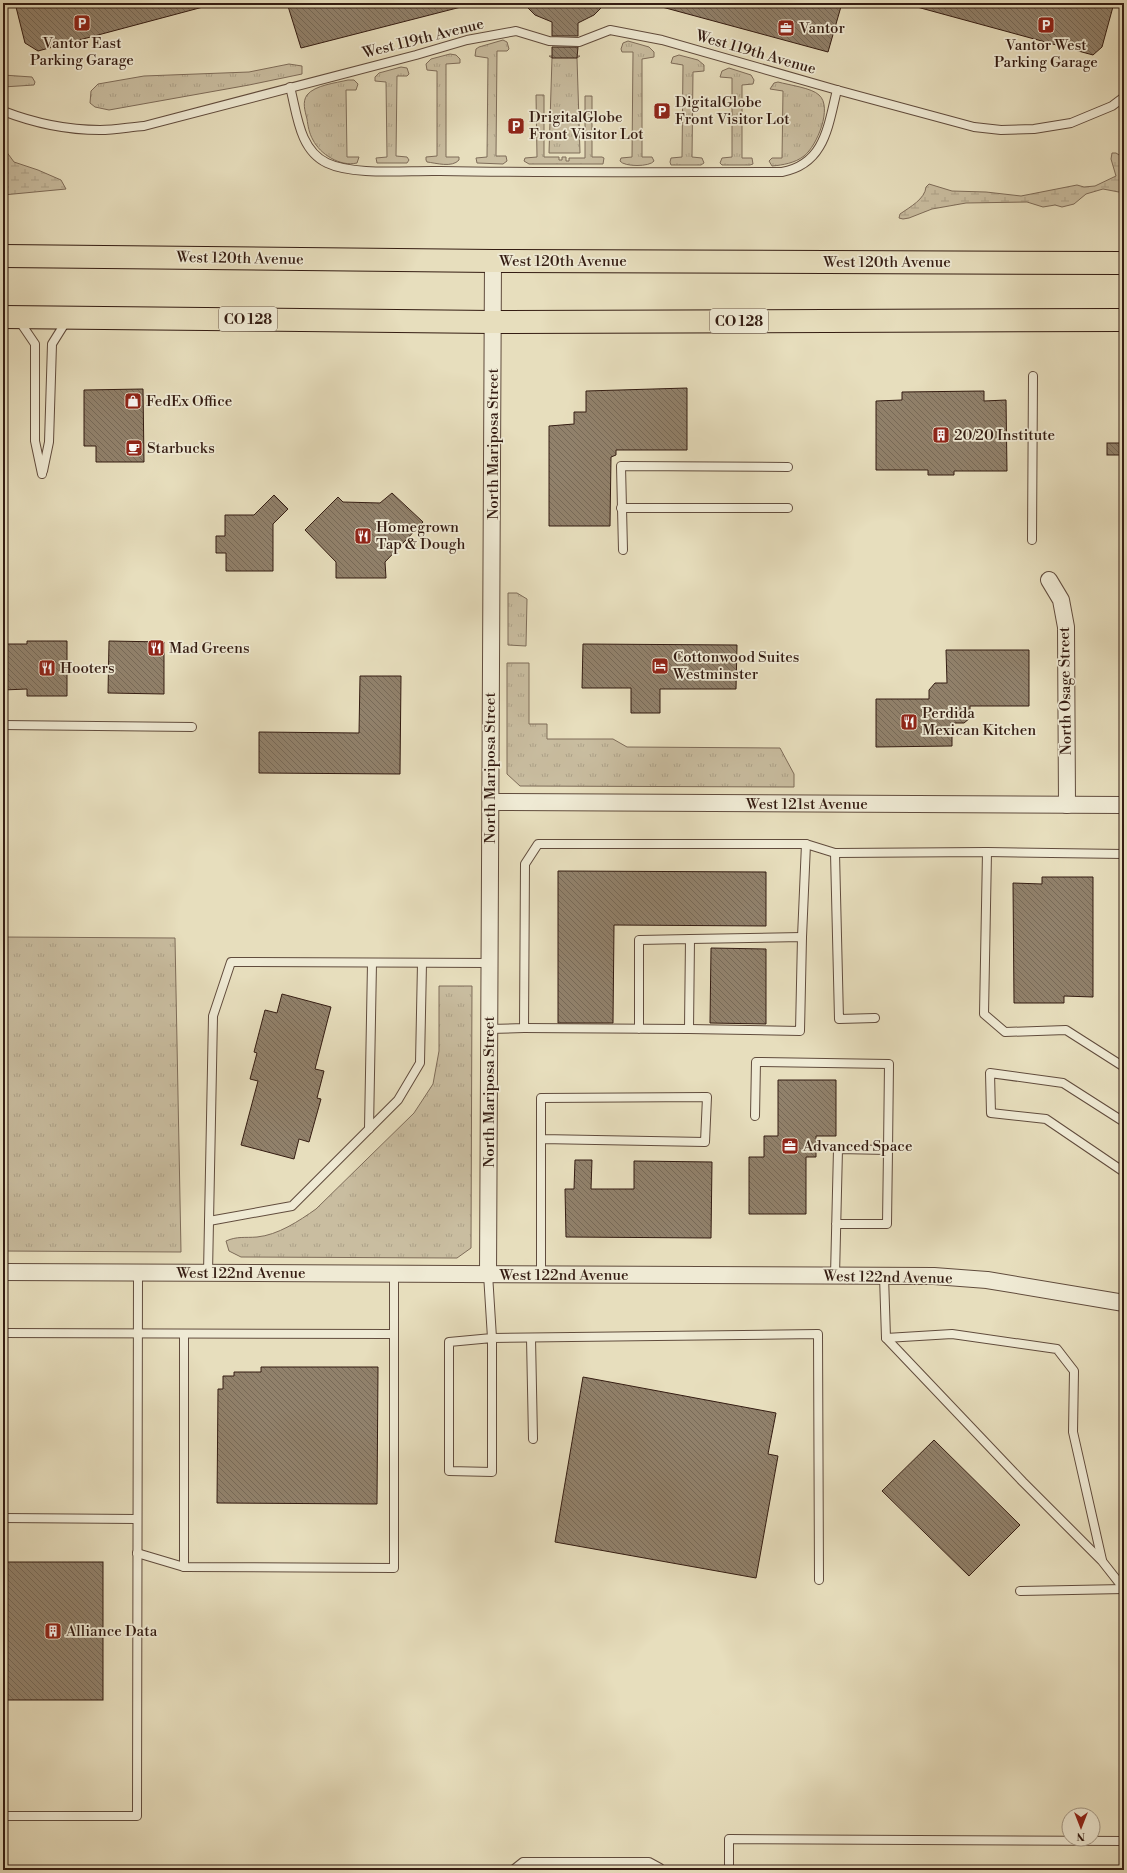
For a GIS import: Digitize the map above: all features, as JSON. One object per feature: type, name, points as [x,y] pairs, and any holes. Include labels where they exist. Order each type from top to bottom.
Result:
[{"type":"main road","name":"West 120th Avenue","points":[[3,256],[493,261],[1124,263]]},
{"type":"main road","name":"CO 128","points":[[10,317],[492,322],[1124,320]]},
{"type":"street","name":"North Mariposa Street","points":[[488,1274],[493,261]]},
{"type":"street","name":"North Osage Street","points":[[1049,580],[1061,600],[1066,627],[1067,805]]},
{"type":"street","name":"West 121st Avenue","points":[[491,802],[1124,805]]},
{"type":"street","name":"West 122nd Avenue","points":[[3,1272],[934,1276],[987,1280],[1124,1303]]},
{"type":"lane","name":"West 119th Avenue","points":[[3,111],[22,118],[58,126],[100,130],[144,126],[467,40],[516,31],[549,40],[579,42],[612,30],[664,40],[837,90],[974,127],[1001,130],[1034,129],[1071,123],[1112,106],[1124,97]]},
{"type":"lane","points":[[290,87],[304,142],[326,163],[366,171],[782,172],[791,170],[805,163],[822,144],[827,133],[837,90]]},
{"type":"lane","points":[[10,317],[35,344],[35,441],[42,474],[49,442],[52,344],[69,317]]},
{"type":"lane","points":[[1032,540],[1033,376]]},
{"type":"lane","points":[[623,550],[621,466],[788,467]]},
{"type":"lane","points":[[621,508],[788,508]]},
{"type":"lane","points":[[3,726],[192,727]]},
{"type":"lane","points":[[524,1028],[524,864],[538,844],[806,844],[834,853],[987,852],[1124,854]]},
{"type":"lane","points":[[489,1029],[689,1029],[800,1031],[806,844]]},
{"type":"lane","points":[[987,852],[984,1014],[1005,1032],[1066,1030],[1124,1067]]},
{"type":"lane","points":[[834,853],[839,1019],[875,1018]]},
{"type":"lane","points":[[639,1029],[639,940],[802,937]]},
{"type":"lane","points":[[689,1029],[690,939]]},
{"type":"lane","points":[[208,1273],[213,1016],[231,962],[490,963]]},
{"type":"lane","points":[[369,1129],[372,962]]},
{"type":"lane","points":[[209,1221],[292,1206],[398,1100],[420,1063],[422,962]]},
{"type":"lane","points":[[755,1116],[756,1062],[889,1064],[887,1224],[836,1224]]},
{"type":"lane","points":[[1124,1122],[1063,1083],[990,1073],[991,1113],[1046,1119],[1124,1172]]},
{"type":"lane","points":[[541,1138],[705,1142],[707,1097],[541,1098],[541,1138],[541,1275]]},
{"type":"lane","points":[[835,1276],[838,1149],[888,1150]]},
{"type":"lane","points":[[3,1816],[137,1816],[138,1272]]},
{"type":"lane","points":[[137,1553],[184,1567],[394,1568],[394,1274]]},
{"type":"lane","points":[[488,1274],[492,1338],[492,1472],[448,1471],[448,1342],[492,1338],[818,1334],[819,1580]]},
{"type":"lane","points":[[884,1276],[886,1338],[1022,1482],[1102,1561],[1124,1589]]},
{"type":"lane","points":[[3,1333],[394,1334]]},
{"type":"lane","points":[[184,1334],[184,1567]]},
{"type":"lane","points":[[886,1338],[952,1334],[1057,1349],[1074,1371],[1073,1432],[1102,1561]]},
{"type":"lane","points":[[531,1338],[532,1438]]},
{"type":"lane","points":[[3,1518],[137,1519]]},
{"type":"lane","points":[[1020,1591],[1124,1589]]},
{"type":"lane","points":[[729,1870],[729,1839],[1124,1840]]},
{"type":"lane","points":[[513,1870],[523,1862],[649,1862],[661,1870]]},
{"type":"green space","points":[[503,40],[507,42],[509,49],[507,51],[497,51],[496,156],[506,156],[507,161],[503,164],[477,163],[476,158],[487,157],[488,58],[475,56],[476,49]]},
{"type":"green space","points":[[628,41],[649,47],[654,52],[654,57],[642,59],[642,157],[652,157],[654,161],[643,165],[631,165],[620,161],[621,158],[632,157],[633,52],[622,52],[621,49],[623,43]]},
{"type":"green space","points":[[450,54],[456,55],[460,59],[460,63],[446,64],[446,157],[459,157],[459,160],[452,164],[427,162],[426,157],[437,156],[437,71],[427,70],[426,64],[431,59]]},
{"type":"green space","points":[[679,55],[698,60],[704,65],[704,71],[693,72],[692,157],[702,158],[704,163],[701,165],[671,165],[670,162],[671,158],[682,157],[683,65],[671,63],[673,57]]},
{"type":"green space","points":[[549,56],[580,56],[577,58],[580,153],[549,153],[552,58]]},
{"type":"green space","points":[[289,64],[302,66],[302,74],[109,110],[95,107],[90,103],[91,91],[98,84],[144,76],[249,72]]},
{"type":"green space","points":[[401,67],[407,68],[409,74],[407,76],[397,76],[396,156],[407,157],[409,160],[407,163],[377,163],[376,158],[387,157],[386,82],[375,81],[375,77],[379,73]]},
{"type":"green space","points":[[729,68],[751,75],[754,80],[753,84],[742,85],[742,158],[752,158],[753,164],[750,165],[722,165],[720,163],[722,158],[732,157],[732,78],[720,77],[722,71]]},
{"type":"green space","points":[[3,75],[32,77],[35,82],[34,85],[3,87]]},
{"type":"green space","points":[[348,80],[354,80],[358,84],[356,90],[346,90],[347,157],[359,157],[357,163],[351,164],[331,158],[316,145],[310,132],[304,104],[307,95],[315,89]]},
{"type":"green space","points":[[778,82],[806,89],[819,95],[823,101],[824,117],[822,126],[814,144],[804,156],[789,163],[772,166],[769,161],[772,158],[782,158],[783,91],[770,89],[774,83]]},
{"type":"green space","points":[[536,95],[544,95],[544,157],[559,157],[559,160],[562,160],[562,157],[566,157],[566,161],[569,161],[569,158],[585,158],[585,96],[592,96],[592,157],[604,158],[603,164],[529,164],[524,161],[525,158],[537,157]]},
{"type":"green space","points":[[3,147],[14,162],[61,180],[66,189],[3,195]]},
{"type":"green space","points":[[1112,153],[1116,153],[1124,158],[1124,193],[1103,189],[1086,194],[1074,204],[1062,207],[1055,205],[1043,207],[1027,202],[966,203],[932,209],[909,218],[899,218],[900,214],[920,199],[929,184],[952,191],[986,192],[1021,196],[1077,185],[1084,187],[1095,186],[1116,176],[1111,159]]},
{"type":"green space","points":[[508,593],[517,593],[527,599],[526,646],[508,645]]},
{"type":"green space","points":[[507,663],[529,663],[529,724],[547,724],[547,739],[613,739],[627,747],[780,748],[794,774],[794,787],[520,786],[507,774]]},
{"type":"green space","points":[[3,937],[175,938],[181,1252],[3,1251]]},
{"type":"green space","points":[[439,986],[472,986],[471,1248],[457,1258],[241,1257],[229,1251],[226,1241],[230,1239],[265,1236],[295,1223],[316,1209],[414,1113],[433,1084],[439,1051]]},
{"type":"building","name":"Vantor East Parking Garage","points":[[15,3],[203,3],[203,7],[38,51],[25,43]]},
{"type":"building","points":[[287,3],[460,3],[461,7],[301,48]]},
{"type":"building","points":[[523,3],[606,3],[594,15],[578,23],[578,36],[552,36],[552,22],[535,15]]},
{"type":"building","name":"Vantor","points":[[662,3],[842,3],[828,52],[662,7]]},
{"type":"building","name":"Vantor West Parking Garage","points":[[917,3],[1114,3],[1102,47],[1093,55],[917,7]]},
{"type":"building","points":[[552,47],[578,47],[577,58],[552,58]]},
{"type":"building","points":[[687,388],[687,450],[616,450],[616,455],[611,457],[610,526],[549,526],[549,426],[574,424],[574,412],[586,412],[586,391]]},
{"type":"building","points":[[143,389],[144,462],[96,462],[96,446],[84,446],[84,390]]},
{"type":"building","name":"20/20 Institute","points":[[984,391],[984,401],[1006,400],[1007,471],[954,471],[954,475],[928,475],[928,470],[876,470],[876,401],[902,400],[902,392]]},
{"type":"building","points":[[1107,443],[1124,443],[1124,455],[1107,455]]},
{"type":"building","points":[[392,493],[423,522],[385,562],[386,578],[336,578],[336,562],[305,530],[338,497],[343,502],[380,503]]},
{"type":"building","points":[[274,495],[288,509],[273,524],[273,571],[226,571],[226,553],[216,553],[216,536],[225,536],[225,515],[254,515]]},
{"type":"building","name":"Hooters","points":[[27,641],[67,641],[67,696],[27,696],[27,689],[3,690],[3,644],[27,644]]},
{"type":"building","points":[[109,641],[164,642],[164,694],[108,693]]},
{"type":"building","name":"Cottonwood Suites Westminster","points":[[583,644],[737,645],[736,689],[660,689],[660,713],[631,713],[631,688],[582,688]]},
{"type":"building","points":[[946,650],[1029,650],[1029,706],[970,706],[970,718],[964,723],[952,723],[952,746],[876,747],[876,699],[929,699],[929,690],[935,683],[947,683]]},
{"type":"building","points":[[360,676],[401,676],[400,774],[259,773],[259,732],[359,733]]},
{"type":"building","points":[[558,871],[766,872],[766,926],[614,925],[613,1023],[558,1023]]},
{"type":"building","points":[[1042,877],[1093,877],[1093,997],[1064,996],[1064,1003],[1014,1003],[1013,883],[1042,884]]},
{"type":"building","points":[[711,948],[766,949],[766,1024],[710,1023]]},
{"type":"building","points":[[282,994],[331,1007],[315,1069],[324,1071],[317,1098],[321,1099],[309,1142],[299,1139],[294,1159],[241,1145],[258,1081],[250,1079],[257,1053],[254,1052],[265,1010],[277,1013]]},
{"type":"building","name":"Advanced Space","points":[[778,1080],[836,1080],[836,1136],[816,1136],[816,1157],[806,1157],[806,1214],[749,1214],[749,1157],[764,1157],[764,1136],[778,1136]]},
{"type":"building","points":[[575,1160],[592,1160],[591,1189],[634,1189],[634,1161],[712,1162],[711,1238],[566,1237],[565,1189],[574,1189]]},
{"type":"building","points":[[261,1367],[378,1367],[377,1504],[217,1503],[218,1389],[223,1389],[223,1376],[234,1376],[234,1372],[261,1372]]},
{"type":"building","points":[[583,1377],[776,1413],[768,1454],[778,1456],[756,1578],[555,1542]]},
{"type":"building","points":[[934,1440],[1020,1525],[969,1576],[882,1491]]},
{"type":"building","name":"Alliance Data","points":[[3,1562],[103,1562],[103,1700],[3,1700]]},
{"type":"place","name":"Vantor East Parking Garage","points":[[82,23]]},
{"type":"place","name":"Vantor West Parking Garage","points":[[1046,25]]},
{"type":"place","name":"Vantor","points":[[786,28]]},
{"type":"place","name":"DigitalGlobe Front Visitor Lot","points":[[662,111]]},
{"type":"place","name":"DrigitalGlobe Front Visitor Lot","points":[[516,126]]},
{"type":"place","name":"FedEx Office","points":[[133,401]]},
{"type":"place","name":"20/20 Institute","points":[[941,435]]},
{"type":"place","name":"Starbucks","points":[[134,448]]},
{"type":"place","name":"Homegrown Tap & Dough","points":[[363,536]]},
{"type":"place","name":"Mad Greens","points":[[156,648]]},
{"type":"place","name":"Cottonwood Suites Westminster","points":[[660,666]]},
{"type":"place","name":"Hooters","points":[[47,668]]},
{"type":"place","name":"Perdida Mexican Kitchen","points":[[909,722]]},
{"type":"place","name":"Advanced Space","points":[[790,1146]]},
{"type":"place","name":"Alliance Data","points":[[53,1631]]}]
